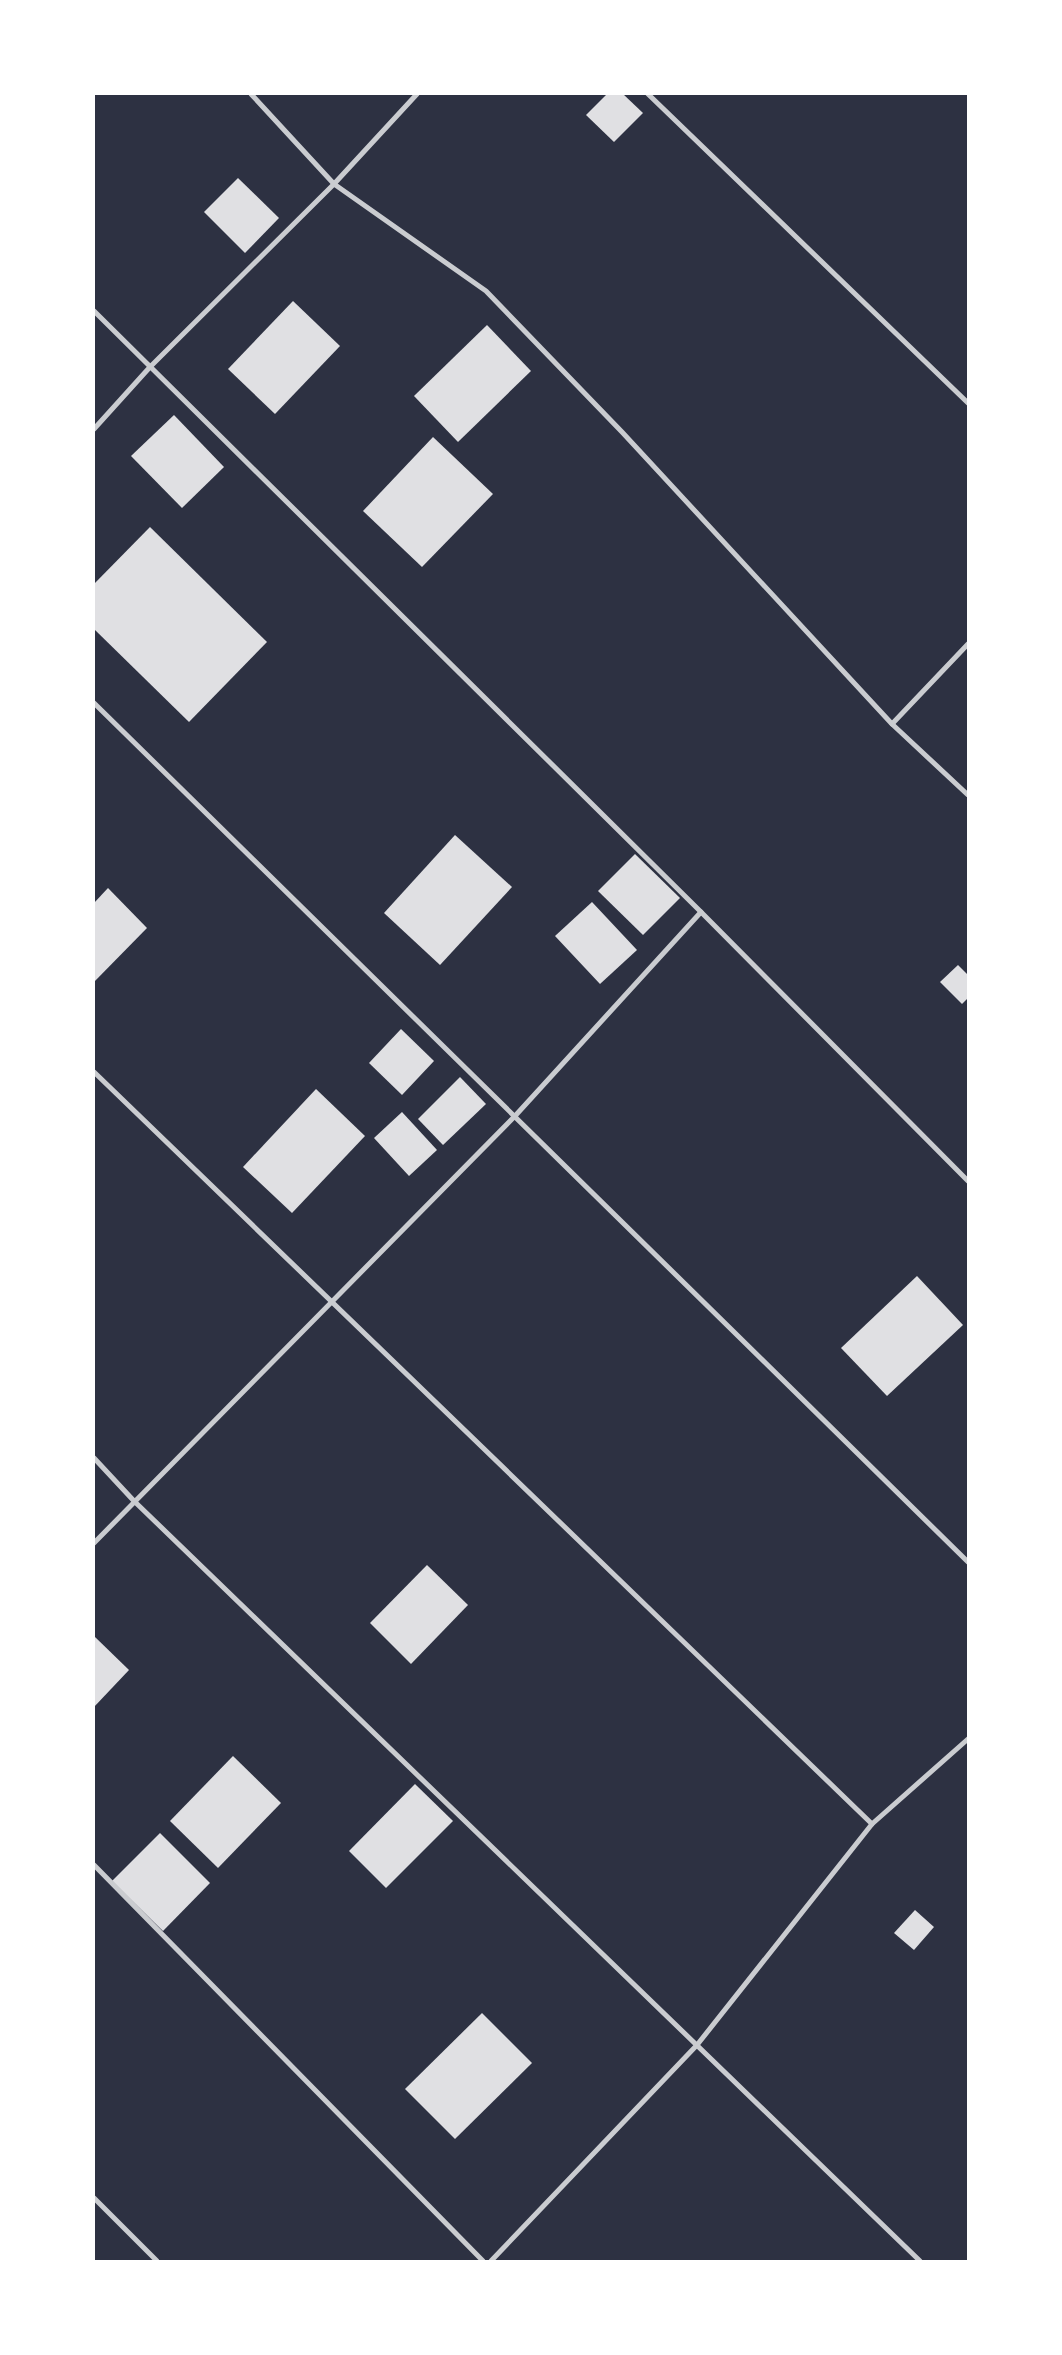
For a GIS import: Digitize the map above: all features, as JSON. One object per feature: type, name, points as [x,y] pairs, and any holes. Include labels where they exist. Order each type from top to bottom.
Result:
[{"type":"street","points":[[250,94],[334,184],[486,291],[622,432],[892,724],[968,795]]},
{"type":"street","points":[[94,429],[150,367],[334,184],[417,94]]},
{"type":"street","points":[[648,94],[968,403]]},
{"type":"street","points":[[94,311],[701,912],[968,1181]]},
{"type":"street","points":[[892,724],[968,644]]},
{"type":"street","points":[[94,702],[968,1562]]},
{"type":"street","points":[[94,1543],[515,1116],[701,912]]},
{"type":"street","points":[[94,1072],[872,1824]]},
{"type":"street","points":[[94,1458],[134,1501],[920,2261]]},
{"type":"street","points":[[491,2261],[697,2045],[872,1824],[968,1739]]},
{"type":"street","points":[[94,1866],[483,2261]]},
{"type":"street","points":[[94,2198],[157,2261]]},
{"type":"building","points":[[607,94],[623,94],[643,113],[614,142],[586,115]]},
{"type":"building","points":[[238,178],[279,218],[245,253],[204,212]]},
{"type":"building","points":[[293,301],[340,346],[275,414],[228,369]]},
{"type":"building","points":[[487,325],[531,371],[458,442],[414,396]]},
{"type":"building","points":[[174,415],[224,467],[182,508],[131,456]]},
{"type":"building","points":[[433,437],[493,494],[422,567],[363,511]]},
{"type":"building","points":[[150,527],[267,642],[189,722],[94,629],[94,584]]},
{"type":"building","points":[[455,835],[512,887],[440,965],[384,913]]},
{"type":"building","points":[[635,854],[680,898],[643,935],[598,891]]},
{"type":"building","points":[[108,888],[147,928],[94,982],[94,903]]},
{"type":"building","points":[[592,902],[637,950],[600,984],[555,936]]},
{"type":"building","points":[[958,965],[968,975],[968,998],[962,1004],[940,982]]},
{"type":"building","points":[[401,1029],[434,1061],[402,1095],[369,1063]]},
{"type":"building","points":[[460,1077],[486,1104],[443,1145],[418,1119]]},
{"type":"building","points":[[316,1089],[365,1136],[292,1213],[243,1167]]},
{"type":"building","points":[[402,1112],[437,1150],[409,1176],[374,1138]]},
{"type":"building","points":[[917,1276],[963,1325],[887,1396],[841,1348]]},
{"type":"building","points":[[427,1565],[468,1605],[411,1664],[370,1623]]},
{"type":"building","points":[[94,1636],[129,1670],[94,1707]]},
{"type":"building","points":[[233,1756],[281,1803],[218,1868],[170,1821]]},
{"type":"building","points":[[415,1784],[453,1821],[386,1888],[349,1851]]},
{"type":"building","points":[[160,1833],[210,1883],[163,1931],[112,1881]]},
{"type":"building","points":[[915,1910],[934,1927],[914,1950],[894,1933]]},
{"type":"building","points":[[482,2013],[532,2063],[455,2139],[405,2089]]}]
